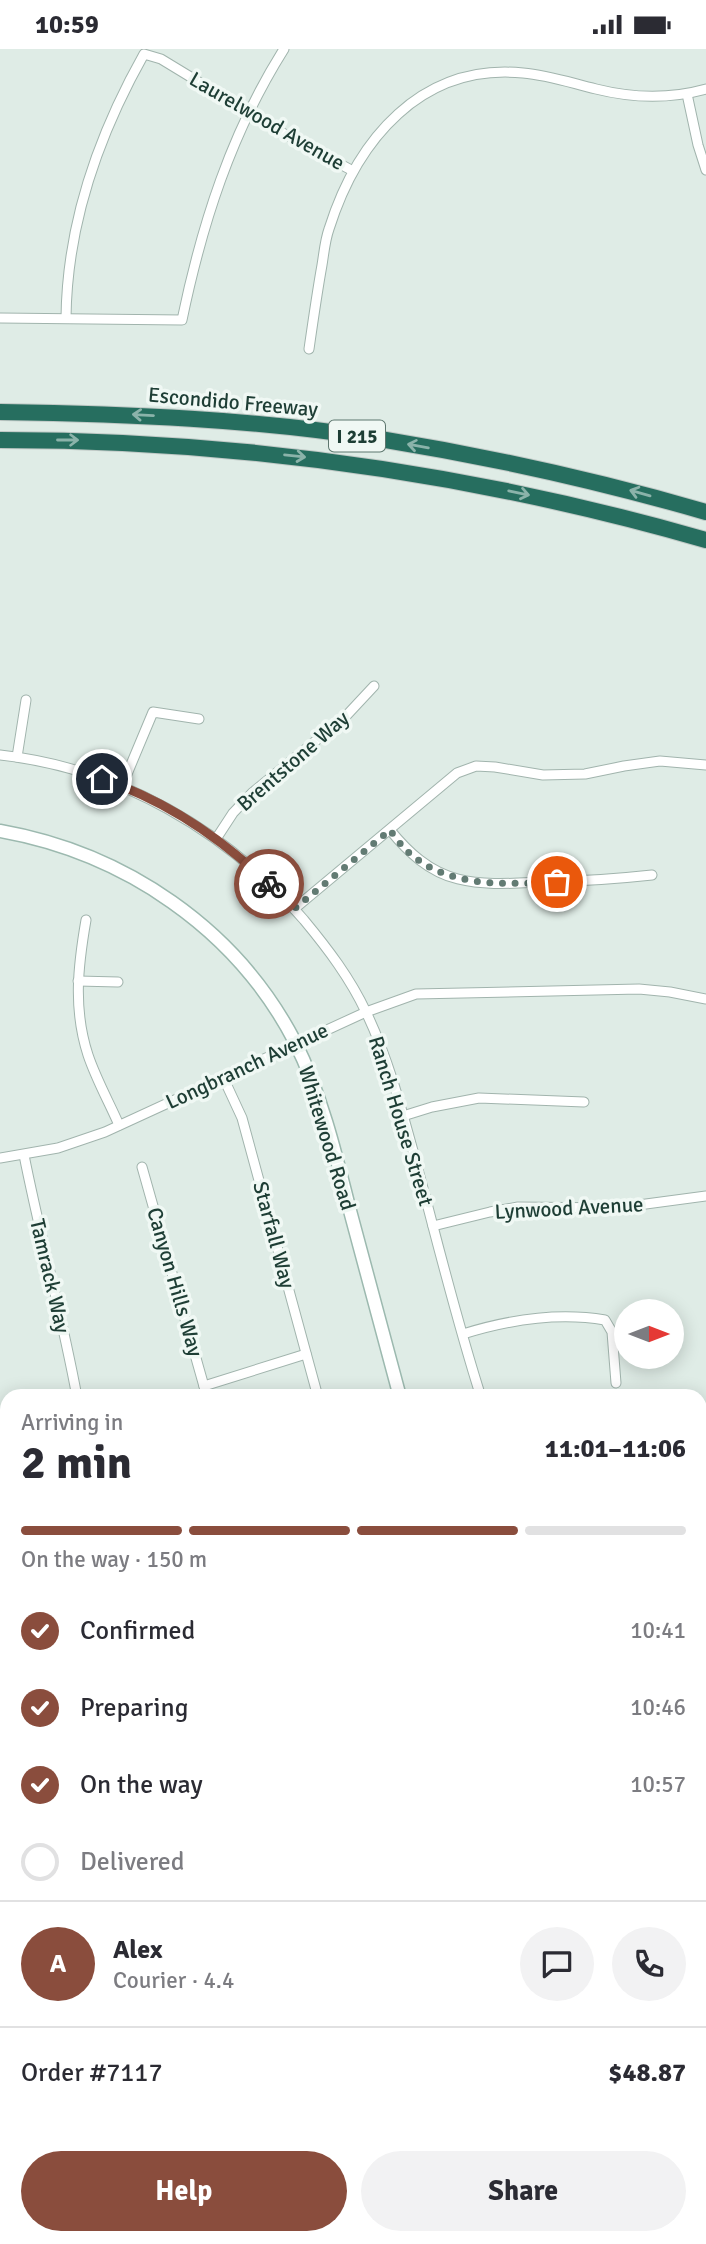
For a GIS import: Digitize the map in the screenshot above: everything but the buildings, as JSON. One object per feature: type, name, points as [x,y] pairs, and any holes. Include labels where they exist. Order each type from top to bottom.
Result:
[{"type":"highway","name":"Escondido Freeway","points":[[0,412],[193,418],[379,439],[499,460],[622,488],[706,512]]},
{"type":"highway","name":"I 215","points":[[0,440],[85,440],[221,448],[380,467],[517,492],[624,517],[706,540]]},
{"type":"main road","name":"Whitewood Road","points":[[0,831],[46,841],[98,859],[145,883],[215,936],[250,974],[271,1003],[295,1043],[314,1084],[398,1389]]},
{"type":"street","points":[[0,318],[182,320],[193,267],[227,160],[248,112],[284,49]]},
{"type":"street","name":"Laurelwood Avenue","points":[[66,318],[70,263],[81,207],[108,126],[144,54],[161,59],[353,171]]},
{"type":"street","points":[[309,349],[328,230],[353,171],[380,131],[421,96],[469,75],[521,72],[632,95],[687,94],[706,89]]},
{"type":"street","points":[[687,94],[706,170]]},
{"type":"street","name":"Brentstone Way","points":[[216,839],[233,813],[252,793],[346,716],[374,686]]},
{"type":"street","points":[[17,757],[26,700]]},
{"type":"street","points":[[122,786],[153,712],[199,719]]},
{"type":"street","name":"Ranch House Street","points":[[0,755],[55,765],[122,786],[173,812],[216,839],[256,872],[294,909],[336,961],[366,1012],[389,1068],[479,1389]]},
{"type":"street","points":[[294,909],[457,773],[476,766],[544,775],[585,774],[660,761],[706,765]]},
{"type":"street","points":[[390,830],[407,851],[427,865],[458,879],[504,884],[610,880],[652,874]]},
{"type":"street","points":[[86,919],[78,966],[80,1020],[88,1056],[119,1125]]},
{"type":"street","points":[[78,981],[118,982]]},
{"type":"street","name":"Longbranch Avenue","points":[[0,1158],[58,1148],[119,1125],[295,1043],[416,994],[639,989],[706,999]]},
{"type":"street","name":"Starfall Way","points":[[222,1077],[242,1118],[316,1389]]},
{"type":"street","points":[[403,1116],[479,1098],[584,1102]]},
{"type":"street","name":"Tamrack Way","points":[[24,1155],[75,1389]]},
{"type":"street","name":"Canyon Hills Way","points":[[142,1167],[204,1389]]},
{"type":"street","name":"Lynwood Avenue","points":[[433,1226],[518,1207],[616,1208],[706,1196]]},
{"type":"street","points":[[463,1333],[528,1319],[587,1317],[605,1321],[612,1332],[616,1383]]},
{"type":"street","points":[[213,1389],[306,1353]]},
{"type":"way so far","points":[[269,884],[294,909],[390,830],[407,851],[427,865],[458,879],[504,884],[557,882]]},
{"type":"route","points":[[102,779],[182,816],[233,852],[269,884]]}]
